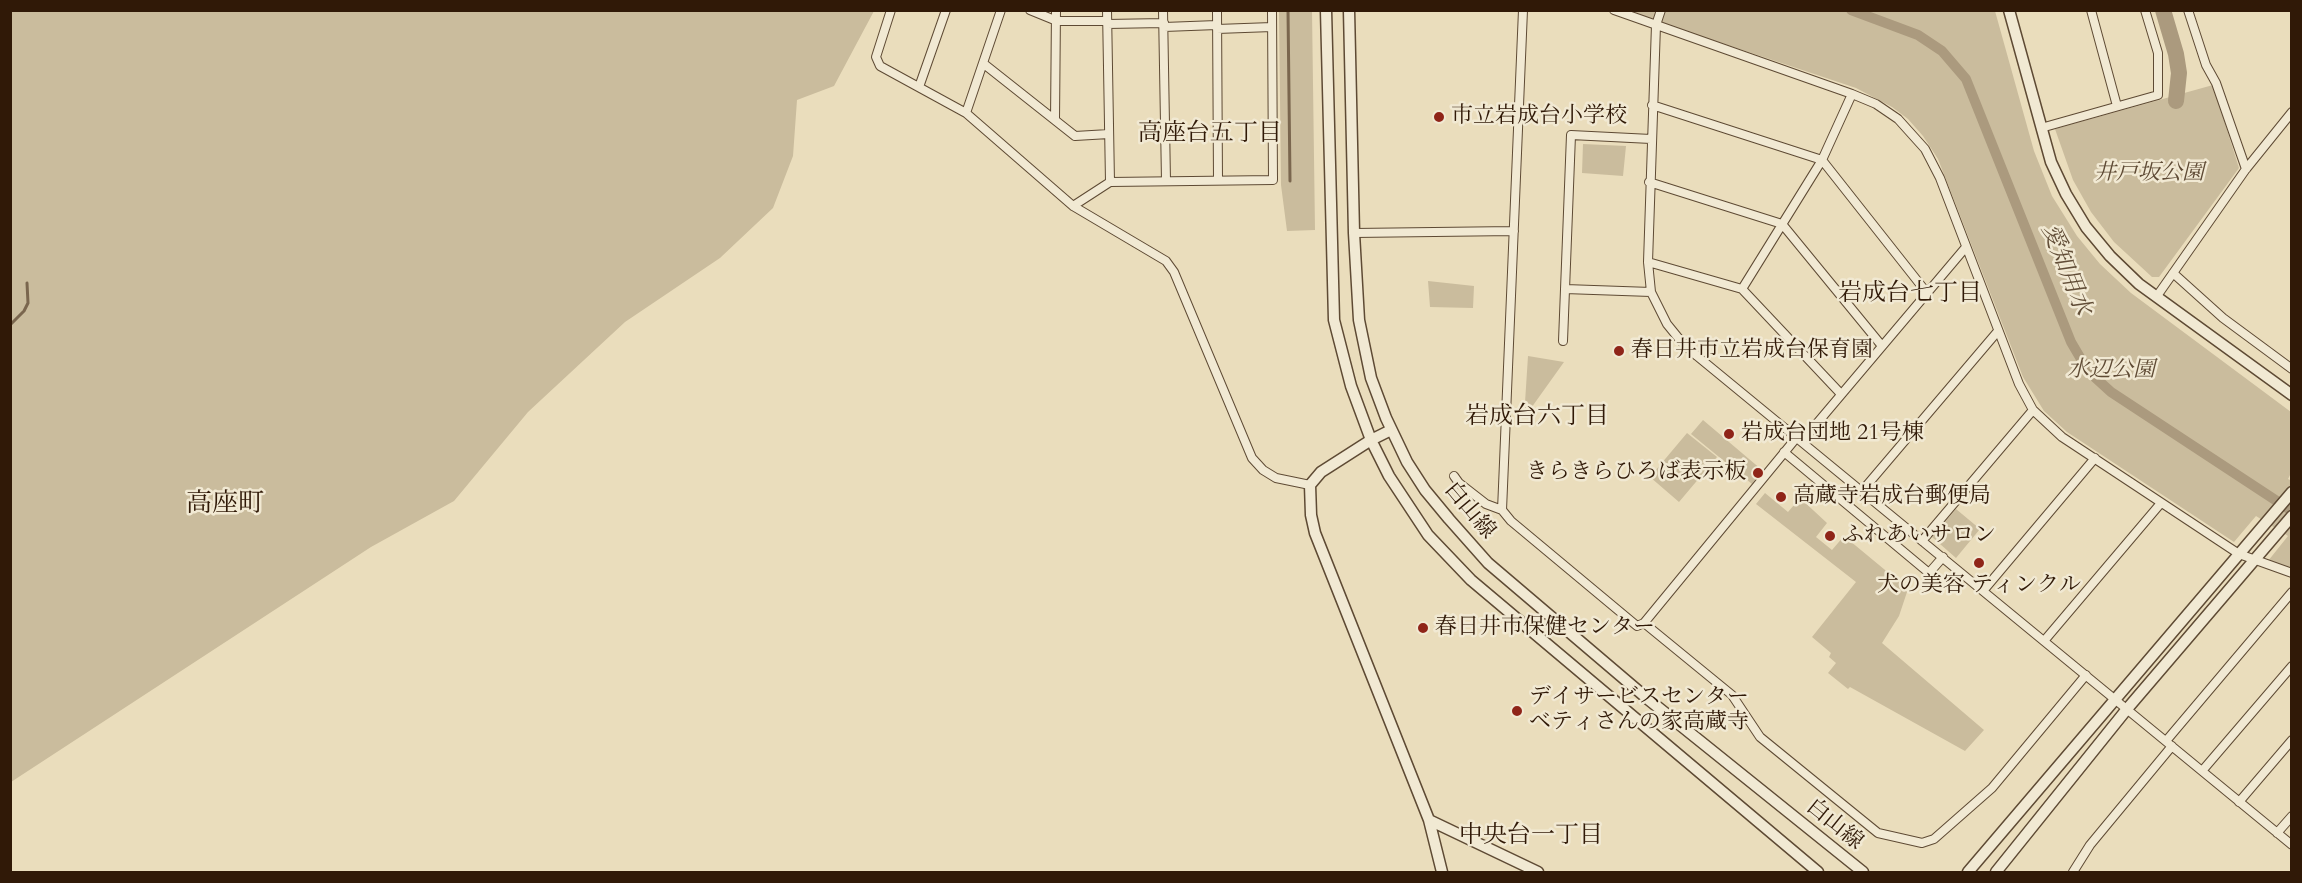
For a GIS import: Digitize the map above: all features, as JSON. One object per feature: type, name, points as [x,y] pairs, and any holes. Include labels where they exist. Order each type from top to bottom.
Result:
[{"type":"street","points":[[891,10],[876,57],[880,66],[966,113],[1073,206],[1166,261],[1174,272],[1252,458],[1263,470],[1276,478],[1310,484]]},
{"type":"street","points":[[920,87],[946,10]]},
{"type":"street","points":[[966,113],[1001,10]]},
{"type":"street","points":[[1030,10],[1057,21],[1272,27]]},
{"type":"street","points":[[1055,120],[1056,10]]},
{"type":"street","points":[[1107,10],[1110,182]]},
{"type":"street","points":[[1164,10],[1166,181]]},
{"type":"street","points":[[1217,10],[1218,180]]},
{"type":"street","points":[[1073,206],[1110,182],[1273,180],[1272,10]]},
{"type":"street","name":"白山線","points":[[1326,10],[1334,320],[1351,386],[1371,440],[1405,503],[1428,535],[1471,580],[1818,873]]},
{"type":"street","name":"白山線","points":[[1349,10],[1354,233],[1359,320],[1371,378],[1391,430],[1407,462],[1425,490],[1488,562],[1649,700],[1863,873]]},
{"type":"street","points":[[1502,510],[1523,10]]},
{"type":"street","points":[[1614,10],[1852,94],[1875,104],[1898,119],[1925,149],[1940,178],[2019,384],[2033,410],[2062,437],[2239,554],[2292,573]]},
{"type":"street","points":[[1661,10],[1656,25],[1648,262],[1652,292],[1667,324],[1680,340],[2292,845]]},
{"type":"street","points":[[2009,10],[2041,128],[2058,177],[2086,227],[2123,269],[2292,394]]},
{"type":"street","points":[[2091,10],[2117,106]]},
{"type":"street","points":[[2041,128],[2158,95],[2158,53],[2145,10]]},
{"type":"street","points":[[2188,10],[2206,65],[2216,83],[2246,169]]},
{"type":"street","points":[[984,64],[1075,136],[1109,134]]},
{"type":"street","points":[[1742,289],[1822,160],[1852,94]]},
{"type":"street","points":[[1652,105],[1822,160],[1927,293]]},
{"type":"street","points":[[2157,296],[2246,169],[2292,112]]},
{"type":"street","points":[[1563,341],[1571,135],[1651,139]]},
{"type":"street","points":[[1649,182],[1782,224],[1882,346]]},
{"type":"street","points":[[1354,233],[1514,231]]},
{"type":"street","points":[[1454,476],[1486,504],[1502,510],[1511,521],[1637,626],[1644,623],[1784,452],[1841,394],[1966,247]]},
{"type":"street","points":[[1648,262],[1742,289],[1841,394]]},
{"type":"street","points":[[2173,273],[2223,318],[2292,369]]},
{"type":"street","points":[[1565,289],[1652,292]]},
{"type":"street","points":[[1862,491],[1998,331]]},
{"type":"street","points":[[1923,541],[2033,410]]},
{"type":"street","points":[[1391,430],[1321,472],[1310,484],[1311,515],[1315,533],[1429,820],[1442,873]]},
{"type":"street","points":[[1784,452],[1929,573],[1943,557]]},
{"type":"street","points":[[1983,591],[2095,459]]},
{"type":"street","points":[[1968,873],[2292,492]]},
{"type":"street","points":[[2044,641],[2161,503]]},
{"type":"street","points":[[1996,873],[2127,710],[2292,516]]},
{"type":"street","points":[[2073,873],[2090,845],[2169,743],[2292,592]]},
{"type":"street","points":[[1644,623],[1732,695],[1760,737],[1878,833],[1922,843],[1934,838],[1992,788],[2086,675]]},
{"type":"street","points":[[2202,771],[2292,666]]},
{"type":"street","points":[[2239,802],[2292,740]]},
{"type":"street","points":[[2277,833],[2292,816]]},
{"type":"street","points":[[1429,820],[1538,873]]},
{"type":"green space","points":[[11,10],[874,11],[834,86],[797,100],[793,156],[773,208],[720,258],[625,322],[528,412],[454,501],[371,547],[11,782]]},
{"type":"green space","points":[[1279,11],[1312,11],[1315,230],[1287,231],[1281,185]]},
{"type":"green space","name":"水辺公園","points":[[1626,11],[1995,11],[2034,151],[2052,196],[2077,236],[2100,264],[2131,293],[2291,412],[2291,473],[2288,479],[2292,481],[2291,568],[2268,561],[2288,536],[2256,516],[2234,542],[2067,432],[2044,411],[2023,377],[1938,159],[1908,119],[1892,107],[1856,88]]},
{"type":"green space","name":"井戸坂公園","points":[[2213,85],[2239,168],[2159,277],[2152,277],[2114,242],[2091,212],[2073,180],[2055,129]]},
{"type":"green space","points":[[1583,144],[1626,146],[1623,176],[1582,173]]},
{"type":"green space","points":[[1428,281],[1474,286],[1473,308],[1430,307]]},
{"type":"green space","points":[[1528,356],[1564,362],[1524,418]]},
{"type":"green space","points":[[1703,420],[1762,470],[1752,484],[1691,434]]},
{"type":"green space","points":[[1687,433],[1717,457],[1679,502],[1650,477]]},
{"type":"green space","points":[[1765,493],[1788,512],[1800,498],[1827,523],[1816,537],[1832,550],[1844,536],[1908,589],[1899,616],[1882,643],[1984,730],[1965,751],[1850,687],[1848,689],[1828,673],[1836,663],[1829,657],[1831,653],[1812,637],[1856,582],[1756,504]]},
{"type":"green space","points":[[1956,509],[1980,529],[1956,558],[1932,537]]},
{"type":"waterway","points":[[1288,10],[1290,181]]},
{"type":"waterway","name":"愛知用水","points":[[1851,10],[1918,35],[1942,51],[1966,79],[2071,342],[2088,371],[2111,392],[2292,511]]},
{"type":"waterway","points":[[2163,10],[2179,73],[2176,101]]},
{"type":"waterway","points":[[10,325],[24,311],[28,303],[27,283]]},
{"type":"place","name":"市立岩成台小学校","points":[[1439,117]]},
{"type":"place","name":"春日井市立岩成台保育園","points":[[1619,351]]},
{"type":"place","name":"岩成台団地 21号棟","points":[[1729,434]]},
{"type":"place","name":"きらきらひろば表示板","points":[[1758,473]]},
{"type":"place","name":"高蔵寺岩成台郵便局","points":[[1781,497]]},
{"type":"place","name":"ふれあいサロン","points":[[1830,536]]},
{"type":"place","name":"犬の美容 ティンクル","points":[[1979,563]]},
{"type":"place","name":"春日井市保健センター","points":[[1423,628]]},
{"type":"place","name":"デイサービスセンター ベティさんの家高蔵寺","points":[[1517,711]]},
{"type":"district","name":"高座台五丁目","points":[[1210,134]]},
{"type":"district","name":"岩成台七丁目","points":[[1910,294]]},
{"type":"district","name":"岩成台六丁目","points":[[1537,417]]},
{"type":"district","name":"高座町","points":[[225,505]]},
{"type":"district","name":"中央台一丁目","points":[[1531,836]]}]
